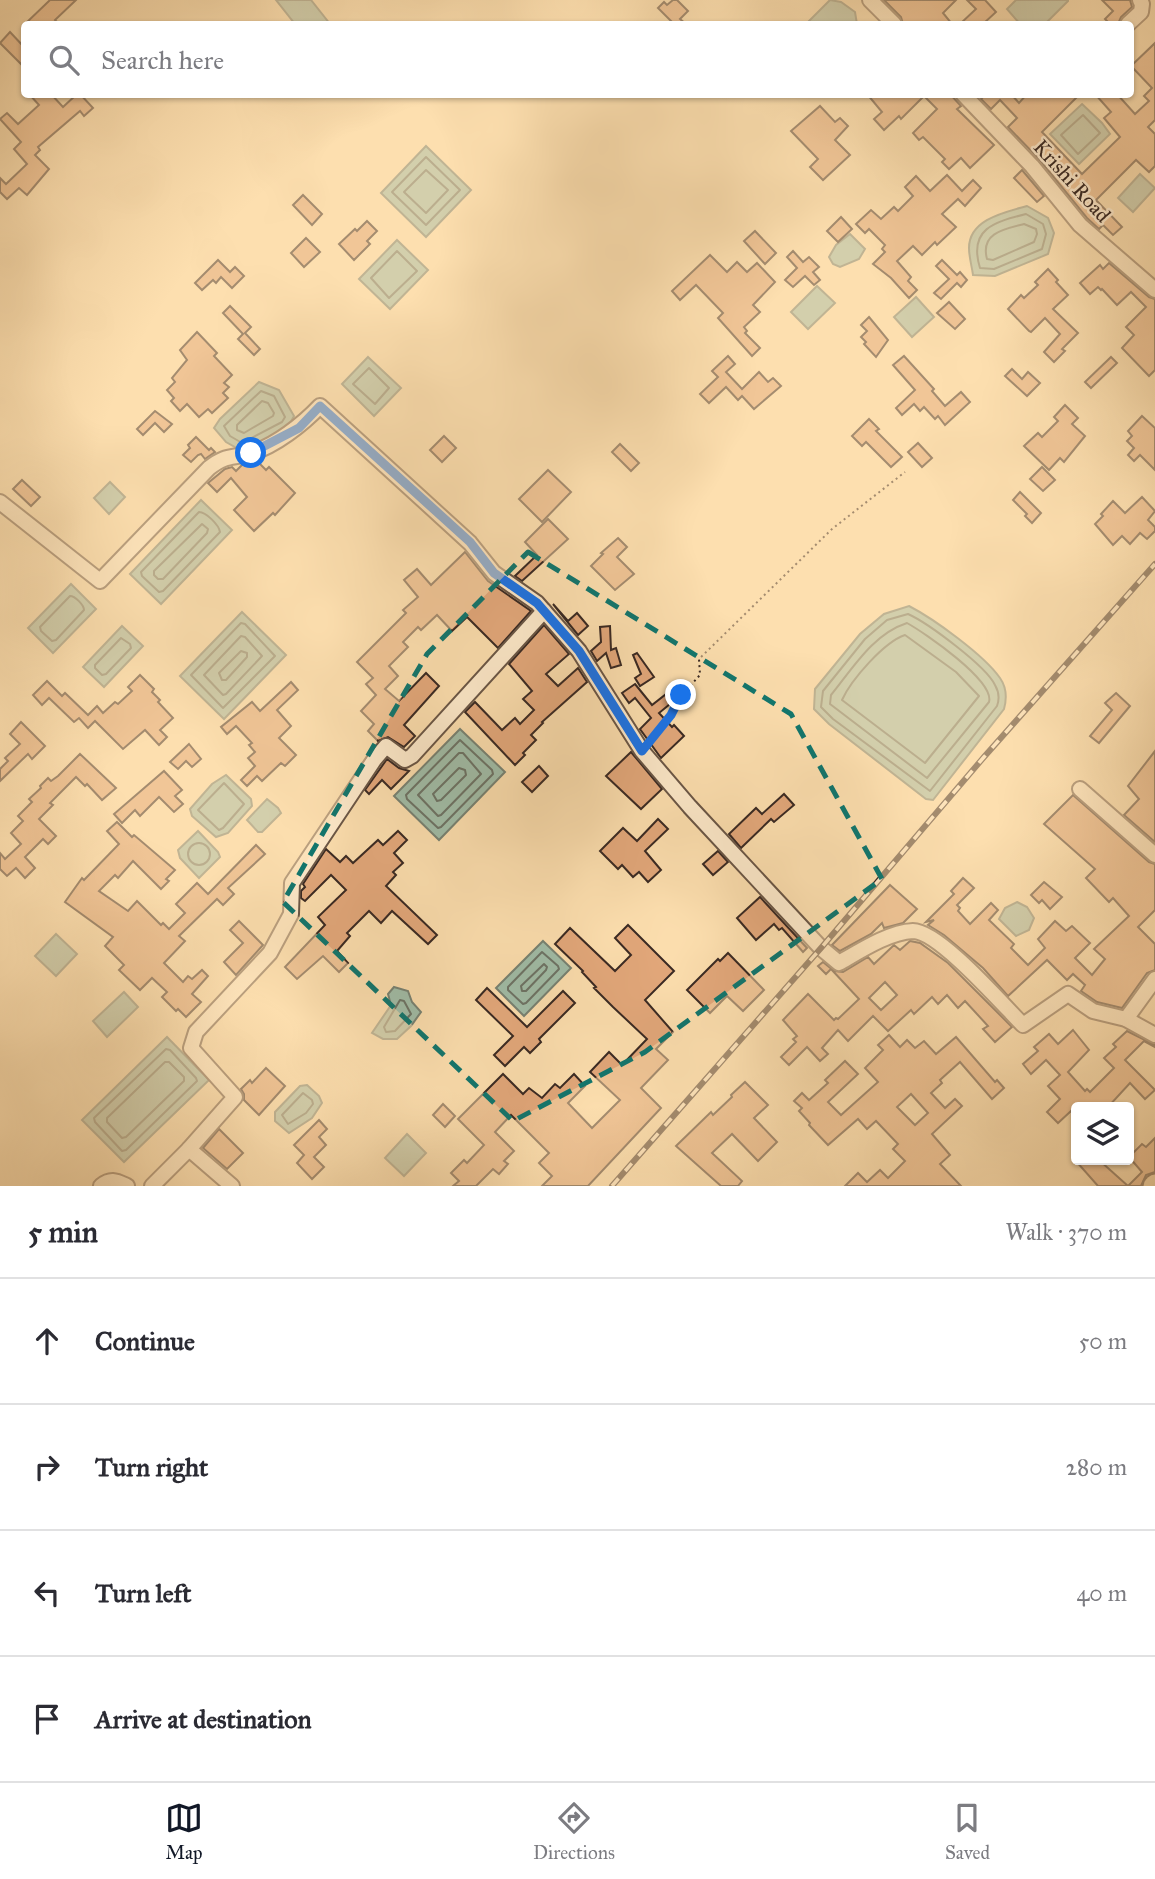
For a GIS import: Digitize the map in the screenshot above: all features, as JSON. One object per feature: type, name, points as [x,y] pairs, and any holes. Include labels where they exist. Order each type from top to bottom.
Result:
[{"type":"street","points":[[870,0],[891,21]]},
{"type":"street","points":[[1131,21],[1141,12],[1140,0]]},
{"type":"street","name":"Krishi Road","points":[[967,98],[1032,166],[1080,225],[1155,290]]},
{"type":"street","points":[[0,502],[100,581],[209,468],[225,457],[251,453],[299,428],[320,406],[470,542],[494,573],[537,603],[579,651],[642,751],[821,948],[839,963],[878,941],[913,931],[928,934],[953,955],[1023,1025],[1068,994],[1093,1011],[1126,1019],[1155,1035]]},
{"type":"street","points":[[152,1186],[235,1097],[191,1048],[196,1031],[270,953],[291,914],[292,883],[374,760],[386,746],[405,760],[412,757],[544,611]]},
{"type":"street","points":[[1080,789],[1155,855]]},
{"type":"street","points":[[1126,1019],[1155,979]]},
{"type":"street","points":[[189,1149],[232,1186]]},
{"type":"street","points":[[101,1186],[107,1181],[116,1181],[127,1186]]},
{"type":"path","points":[[642,751],[671,715],[681,695],[700,675],[699,659],[832,529],[905,472]]},
{"type":"highlighted area","points":[[528,552],[791,714],[882,879],[645,1052],[513,1121],[283,902],[427,654]]},
{"type":"water","points":[[276,0],[311,0],[328,21],[293,21]]},
{"type":"water","points":[[830,0],[841,2],[855,12],[856,21],[809,21]]},
{"type":"water","points":[[1016,0],[1068,0],[1048,21],[1017,21],[1007,9]]},
{"type":"water","points":[[1082,104],[1110,134],[1079,164],[1050,134]]},
{"type":"water","points":[[426,146],[471,190],[426,237],[381,193]]},
{"type":"water","points":[[1140,174],[1155,188],[1133,212],[1118,198]]},
{"type":"water","points":[[1027,206],[1048,218],[1054,233],[1048,254],[995,276],[973,275],[969,248],[975,230],[990,218]]},
{"type":"water","points":[[850,234],[865,249],[859,259],[840,267],[833,264],[829,257],[836,245]]},
{"type":"water","points":[[397,240],[428,270],[390,309],[359,279]]},
{"type":"water","points":[[817,286],[835,303],[808,329],[791,312]]},
{"type":"water","points":[[916,297],[934,317],[912,337],[894,317]]},
{"type":"water","points":[[368,357],[401,388],[374,416],[342,384]]},
{"type":"water","points":[[259,382],[279,390],[294,416],[288,427],[244,452],[226,442],[214,428]]},
{"type":"water","points":[[110,482],[125,497],[109,514],[94,498]]},
{"type":"water","points":[[201,500],[232,530],[161,604],[130,574]]},
{"type":"water","points":[[71,584],[96,609],[53,653],[28,628]]},
{"type":"water","points":[[909,606],[945,628],[983,659],[1000,678],[1006,693],[1004,709],[933,800],[926,799],[829,724],[814,709],[815,689],[860,634],[884,614]]},
{"type":"water","points":[[242,612],[286,655],[224,719],[180,676]]},
{"type":"water","points":[[122,626],[143,646],[104,687],[83,667]]},
{"type":"water","points":[[460,729],[505,772],[439,840],[394,796]]},
{"type":"water","points":[[226,775],[251,799],[252,806],[228,833],[216,837],[192,816],[190,809],[212,784]]},
{"type":"water","points":[[267,799],[281,813],[262,832],[258,832],[247,820]]},
{"type":"water","points":[[198,831],[220,857],[199,878],[180,858],[178,850]]},
{"type":"water","points":[[1017,902],[1027,907],[1034,918],[1029,930],[1016,936],[999,919],[1005,908]]},
{"type":"water","points":[[56,934],[77,954],[56,976],[35,956]]},
{"type":"water","points":[[543,941],[571,968],[524,1016],[496,988]]},
{"type":"water","points":[[394,987],[408,991],[412,1002],[421,1012],[397,1039],[383,1039],[372,1033],[391,1005],[388,994]]},
{"type":"water","points":[[124,992],[138,1007],[107,1037],[93,1021]]},
{"type":"water","points":[[167,1037],[209,1080],[124,1162],[82,1120]]},
{"type":"water","points":[[307,1085],[319,1096],[322,1103],[312,1118],[289,1133],[275,1121],[275,1112],[300,1086]]},
{"type":"water","points":[[407,1134],[426,1153],[404,1176],[385,1158]]},
{"type":"building","points":[[50,0],[76,0],[56,21],[28,21]]},
{"type":"building","points":[[677,0],[688,11],[680,19],[682,21],[671,21],[658,8],[664,2],[667,5]]},
{"type":"building","points":[[884,0],[956,0],[943,13],[950,21],[902,21]]},
{"type":"building","points":[[967,0],[985,0],[996,12],[986,21],[963,21],[976,9]]},
{"type":"building","points":[[1102,0],[1130,0],[1132,7],[1119,21],[1105,19],[1113,11]]},
{"type":"building","points":[[10,32],[21,44],[21,64],[0,43]]},
{"type":"building","points":[[1155,43],[1155,120],[1148,127],[1155,134],[1155,166],[1149,172],[1136,160],[1096,200],[1122,227],[1113,235],[1103,225],[1099,229],[1087,218],[1039,159],[1008,127],[1017,118],[1000,100],[991,109],[981,99],[1015,98],[1019,103],[1023,98],[1076,98],[1042,132],[1082,174],[1120,137],[1104,118],[1111,112],[1099,98],[1121,98],[1135,114],[1149,101],[1144,96],[1152,88],[1134,69],[1134,63]]},
{"type":"building","points":[[33,98],[55,98],[63,107],[73,98],[84,98],[93,108],[84,116],[80,111],[38,147],[40,150],[35,155],[49,169],[27,195],[19,188],[7,199],[0,192],[0,178],[6,184],[27,164],[14,149],[21,142],[0,119],[7,113],[18,124],[39,105]]},
{"type":"building","points":[[870,98],[922,98],[901,119],[899,116],[884,130],[874,119],[882,112]]},
{"type":"building","points":[[926,98],[954,98],[961,106],[957,109],[994,145],[970,168],[961,158],[949,169],[942,162],[945,159],[923,137],[919,140],[913,133],[937,109]]},
{"type":"building","points":[[820,106],[835,122],[840,118],[848,126],[835,140],[850,155],[823,180],[810,167],[818,159],[791,131]]},
{"type":"building","points":[[1022,170],[1044,196],[1037,202],[1014,178]]},
{"type":"building","points":[[947,175],[962,191],[973,180],[981,188],[965,206],[958,199],[942,214],[956,227],[937,245],[935,242],[922,255],[913,246],[897,261],[911,277],[908,281],[917,290],[909,298],[891,278],[873,264],[885,252],[882,249],[885,245],[869,229],[865,233],[856,224],[871,210],[881,219],[894,207],[898,211],[913,196],[905,187],[916,176],[930,191]]},
{"type":"building","points":[[303,195],[322,214],[312,225],[293,205]]},
{"type":"building","points":[[841,217],[852,229],[838,242],[827,231]]},
{"type":"building","points":[[367,221],[377,231],[367,241],[370,244],[354,260],[339,244]]},
{"type":"building","points":[[755,231],[776,253],[765,264],[744,241]]},
{"type":"building","points":[[306,238],[320,252],[304,267],[291,253]]},
{"type":"building","points":[[793,251],[803,262],[809,257],[819,267],[813,272],[820,280],[814,285],[805,276],[793,287],[785,280],[797,268],[787,257]]},
{"type":"building","points":[[710,255],[727,272],[737,262],[747,272],[757,263],[775,282],[753,305],[760,312],[744,327],[747,331],[745,333],[760,348],[752,356],[718,318],[723,313],[696,285],[680,300],[672,291]]},
{"type":"building","points":[[218,260],[230,272],[235,267],[244,276],[232,288],[221,277],[216,283],[213,280],[202,290],[195,283]]},
{"type":"building","points":[[942,260],[957,275],[960,272],[967,280],[961,287],[957,283],[941,299],[934,293],[949,279],[936,266]]},
{"type":"building","points":[[1109,263],[1149,297],[1155,299],[1155,370],[1149,376],[1122,348],[1134,335],[1126,327],[1146,307],[1131,292],[1117,305],[1102,289],[1098,287],[1090,294],[1080,283],[1100,265],[1103,269]]},
{"type":"building","points":[[1048,269],[1068,295],[1053,309],[1078,333],[1062,349],[1065,351],[1054,362],[1044,352],[1060,334],[1045,318],[1031,332],[1008,309],[1021,295],[1024,298],[1038,285],[1035,282]]},
{"type":"building","points":[[949,302],[965,319],[955,329],[937,313]]},
{"type":"building","points":[[230,306],[251,327],[245,333],[260,349],[254,355],[238,339],[243,334],[223,313]]},
{"type":"building","points":[[869,317],[888,340],[876,357],[861,337],[867,331],[861,325]]},
{"type":"building","points":[[197,332],[217,353],[214,356],[232,375],[224,383],[229,387],[223,393],[228,398],[212,413],[208,409],[199,417],[187,404],[180,411],[171,401],[174,398],[167,390],[175,382],[172,378],[187,360],[180,350]]},
{"type":"building","points":[[728,356],[735,364],[726,372],[742,389],[759,372],[768,382],[773,378],[781,386],[754,409],[742,396],[738,400],[726,387],[709,403],[700,394],[718,377],[712,371]]},
{"type":"building","points":[[904,356],[934,389],[932,391],[945,406],[961,392],[970,402],[945,425],[938,416],[935,419],[924,407],[920,411],[914,404],[902,415],[896,408],[915,390],[893,365]]},
{"type":"building","points":[[1111,357],[1117,363],[1091,388],[1085,382]]},
{"type":"building","points":[[1012,369],[1022,379],[1028,372],[1040,383],[1027,396],[1005,376]]},
{"type":"building","points":[[1065,405],[1078,418],[1072,424],[1085,436],[1064,462],[1060,458],[1049,470],[1024,446],[1038,433],[1042,437],[1058,421],[1054,417]]},
{"type":"building","points":[[155,411],[172,424],[164,432],[155,423],[143,435],[137,429]]},
{"type":"building","points":[[1142,416],[1155,428],[1155,470],[1140,455],[1134,461],[1128,455],[1134,448],[1127,441],[1132,436],[1128,431]]},
{"type":"building","points":[[869,419],[879,429],[876,431],[902,457],[891,467],[866,442],[862,446],[852,436]]},
{"type":"building","points":[[444,436],[456,448],[442,462],[430,450]]},
{"type":"building","points":[[196,437],[209,450],[211,448],[215,452],[205,459],[201,454],[198,455],[191,462],[183,455]]},
{"type":"building","points":[[918,443],[932,458],[922,467],[908,452]]},
{"type":"building","points":[[620,444],[639,463],[631,471],[612,452]]},
{"type":"building","points":[[257,461],[266,470],[269,467],[295,493],[275,515],[273,513],[254,531],[234,510],[247,497],[231,478],[217,492],[208,483],[225,469],[232,467],[236,471],[242,465]]},
{"type":"building","points":[[1042,467],[1055,480],[1043,491],[1030,479]]},
{"type":"building","points":[[548,470],[571,492],[542,522],[519,499]]},
{"type":"building","points":[[22,480],[40,497],[31,506],[13,489]]},
{"type":"building","points":[[1020,492],[1041,513],[1032,523],[1013,500]]},
{"type":"building","points":[[1142,497],[1155,511],[1148,520],[1155,527],[1155,531],[1147,539],[1140,533],[1130,544],[1122,536],[1113,545],[1095,524],[1103,516],[1101,514],[1113,501],[1125,513]]},
{"type":"building","points":[[548,519],[568,539],[522,581],[515,576],[537,555],[525,542]]},
{"type":"building","points":[[618,538],[627,547],[617,557],[634,574],[615,590],[591,566]]},
{"type":"building","points":[[465,552],[488,581],[531,611],[498,648],[467,617],[452,631],[437,615],[421,630],[418,627],[403,642],[408,647],[389,666],[398,676],[385,689],[399,701],[426,673],[439,686],[404,725],[415,736],[404,747],[388,737],[378,741],[368,731],[374,724],[361,711],[376,695],[366,684],[373,678],[357,662],[406,613],[403,610],[418,597],[404,580],[417,569],[431,585]]},
{"type":"building","points":[[553,604],[568,621],[577,613],[588,626],[578,635]]},
{"type":"building","points":[[544,625],[569,654],[546,674],[558,686],[578,668],[587,682],[542,722],[531,735],[536,740],[515,765],[465,712],[475,702],[502,730],[515,718],[520,724],[534,710],[523,699],[532,691],[509,664]]},
{"type":"building","points":[[610,626],[611,650],[616,648],[621,665],[611,668],[606,653],[597,661],[591,651],[601,642],[600,627]]},
{"type":"building","points":[[637,653],[654,677],[640,686],[635,678],[641,674],[633,655]]},
{"type":"building","points":[[140,675],[154,689],[152,692],[160,700],[158,702],[173,718],[160,730],[167,737],[159,745],[145,730],[123,749],[95,721],[88,728],[79,718],[74,722],[49,698],[42,705],[33,695],[47,681],[62,696],[65,693],[88,715],[97,706],[103,713],[132,691],[128,687]]},
{"type":"building","points":[[291,682],[298,690],[277,710],[291,726],[279,738],[296,755],[285,766],[281,763],[262,781],[257,776],[247,786],[241,780],[255,766],[248,758],[255,752],[249,745],[252,743],[236,726],[227,734],[221,727],[252,702],[260,711]]},
{"type":"building","points":[[635,684],[652,705],[670,691],[676,699],[659,713],[684,736],[661,758],[640,729],[651,718],[635,698],[629,703],[622,693]]},
{"type":"building","points":[[1116,693],[1130,706],[1099,743],[1090,736],[1112,710],[1105,703]]},
{"type":"building","points":[[21,722],[45,746],[32,759],[28,754],[0,781],[0,769],[8,761],[5,758],[20,744],[10,734]]},
{"type":"building","points":[[189,744],[201,759],[192,767],[186,761],[178,769],[170,762]]},
{"type":"building","points":[[1155,751],[1155,842],[1124,815],[1139,799],[1128,786]]},
{"type":"building","points":[[631,752],[662,789],[641,809],[606,776]]},
{"type":"building","points":[[80,754],[116,788],[102,800],[76,777],[50,803],[53,805],[39,819],[56,836],[48,844],[43,839],[25,857],[35,868],[25,878],[16,868],[7,876],[0,869],[0,853],[5,859],[21,844],[11,833],[23,821],[18,816],[32,802],[29,799],[48,778],[51,781],[58,776]]},
{"type":"building","points":[[387,759],[399,768],[409,771],[391,789],[382,780],[369,794],[365,790]]},
{"type":"building","points":[[539,766],[548,776],[532,792],[522,782]]},
{"type":"building","points":[[164,771],[182,790],[175,796],[183,804],[174,812],[159,797],[140,816],[135,810],[122,823],[114,814]]},
{"type":"building","points":[[784,794],[794,805],[774,822],[771,819],[741,848],[729,834],[756,808],[762,814]]},
{"type":"building","points":[[1073,795],[1149,862],[1155,864],[1155,910],[1138,927],[1155,944],[1155,970],[1147,973],[1122,1008],[1097,1002],[1081,991],[1085,985],[1073,974],[1067,980],[1047,960],[1008,996],[983,968],[928,925],[934,920],[926,922],[954,894],[951,891],[963,878],[974,888],[957,905],[960,908],[958,911],[970,924],[991,903],[998,910],[989,920],[1014,944],[1011,948],[1028,965],[1045,948],[1038,939],[1055,921],[1066,931],[1072,926],[1090,943],[1075,958],[1092,975],[1105,959],[1094,949],[1129,916],[1113,898],[1109,902],[1086,878],[1095,869],[1044,824]]},
{"type":"building","points":[[658,819],[668,829],[645,851],[661,870],[648,882],[639,872],[633,877],[622,865],[618,869],[600,851],[623,828],[637,841]]},
{"type":"building","points":[[117,822],[175,870],[161,889],[133,861],[118,878],[115,875],[99,891],[128,911],[137,901],[161,925],[163,923],[169,929],[185,913],[176,904],[197,883],[208,894],[256,845],[265,854],[228,888],[234,894],[223,905],[217,899],[179,936],[185,941],[164,963],[183,982],[188,976],[192,979],[202,970],[208,976],[192,994],[201,1002],[186,1017],[162,997],[167,992],[152,978],[140,990],[119,970],[124,965],[105,946],[113,937],[65,902],[82,878],[84,880],[119,844],[107,831]]},
{"type":"building","points":[[398,831],[407,840],[394,853],[403,863],[393,872],[396,875],[386,886],[437,935],[428,944],[392,911],[381,923],[369,911],[347,933],[350,936],[337,951],[348,963],[339,972],[323,956],[297,979],[285,967],[325,925],[318,917],[346,890],[331,875],[305,901],[301,898],[301,891],[305,887],[303,884],[326,849],[340,862],[346,856],[353,863],[378,840],[383,845]]},
{"type":"building","points":[[718,851],[728,862],[713,875],[703,864]]},
{"type":"building","points":[[1044,882],[1062,897],[1050,909],[1042,900],[1039,903],[1031,895]]},
{"type":"building","points":[[890,885],[917,909],[903,923],[884,928],[882,923],[871,934],[840,951],[832,945]]},
{"type":"building","points":[[760,897],[807,948],[803,952],[782,928],[779,930],[774,924],[756,940],[737,918]]},
{"type":"building","points":[[239,921],[263,945],[236,975],[224,962],[243,943],[230,930]]},
{"type":"building","points":[[628,925],[674,971],[645,1000],[673,1032],[656,1049],[668,1060],[641,1088],[661,1108],[588,1186],[542,1186],[552,1176],[539,1163],[549,1153],[511,1115],[495,1132],[514,1151],[504,1161],[508,1164],[499,1174],[493,1169],[476,1186],[453,1186],[459,1181],[451,1173],[464,1160],[467,1163],[484,1145],[458,1119],[503,1074],[523,1094],[529,1088],[542,1098],[555,1084],[560,1088],[574,1074],[585,1086],[568,1103],[592,1128],[620,1100],[590,1072],[609,1052],[622,1065],[647,1039],[594,988],[596,987],[583,971],[555,944],[570,928],[615,971],[631,955],[615,938]]},
{"type":"building","points":[[910,941],[920,943],[948,963],[1012,1027],[995,1042],[983,1029],[988,1026],[965,1001],[958,1008],[947,995],[938,1004],[932,997],[914,1014],[911,1010],[888,1031],[873,1016],[848,1041],[838,1030],[822,1048],[828,1054],[820,1061],[807,1047],[789,1065],[781,1057],[796,1042],[793,1039],[797,1036],[783,1020],[808,994],[834,1020],[859,999],[831,969],[826,974],[818,966],[823,962],[834,971],[843,972],[868,957],[874,964],[894,945],[900,950]],"holes":[[[885,982],[897,995],[881,1010],[869,998]]]},
{"type":"building","points":[[728,953],[764,990],[743,1011],[727,996],[710,1013],[687,990],[718,959],[720,961]]},
{"type":"building","points":[[487,988],[527,1027],[563,991],[575,1003],[539,1039],[541,1042],[530,1053],[524,1047],[505,1066],[494,1055],[513,1036],[476,1000]]},
{"type":"building","points":[[1073,1030],[1089,1050],[1068,1072],[1085,1091],[1087,1089],[1090,1092],[1114,1068],[1104,1058],[1116,1047],[1113,1044],[1127,1031],[1155,1045],[1144,1041],[1125,1060],[1155,1090],[1145,1099],[1130,1083],[1113,1102],[1071,1102],[1071,1111],[1058,1123],[1047,1112],[1060,1099],[1048,1086],[1060,1075],[1046,1060],[1031,1074],[1023,1064],[1038,1051],[1034,1047],[1049,1034],[1058,1044]]},
{"type":"building","points":[[889,1035],[900,1047],[907,1040],[915,1048],[924,1041],[936,1054],[956,1037],[995,1082],[997,1080],[1004,1088],[992,1099],[960,1062],[940,1080],[942,1083],[931,1093],[945,1108],[955,1099],[962,1106],[932,1134],[950,1155],[940,1164],[961,1186],[845,1186],[858,1173],[867,1182],[880,1170],[888,1178],[905,1161],[893,1149],[898,1144],[876,1121],[867,1129],[858,1119],[828,1145],[799,1111],[802,1108],[794,1101],[802,1093],[809,1100],[828,1083],[825,1080],[845,1061],[858,1074],[828,1102],[841,1115],[878,1082],[865,1068],[883,1050],[878,1045]],"holes":[[[911,1094],[928,1113],[915,1125],[897,1107]]]},
{"type":"building","points":[[266,1068],[285,1086],[259,1115],[244,1100],[241,1089],[250,1080],[252,1083]]},
{"type":"building","points":[[745,1082],[768,1105],[754,1118],[777,1142],[758,1161],[732,1134],[712,1153],[742,1181],[738,1186],[721,1186],[676,1146],[711,1112],[713,1115]]},
{"type":"building","points":[[443,1104],[455,1116],[445,1127],[433,1115]]},
{"type":"building","points":[[319,1120],[327,1129],[319,1137],[326,1145],[314,1157],[324,1167],[312,1179],[297,1163],[304,1155],[294,1145]]},
{"type":"building","points":[[219,1129],[243,1153],[227,1169],[203,1148]]},
{"type":"building","points":[[1155,1138],[1155,1172],[1146,1175],[1141,1186],[1128,1186],[1142,1172],[1134,1163],[1134,1152],[1142,1144],[1146,1147]]},
{"type":"building","points":[[1079,1165],[1105,1165],[1128,1186],[1098,1186]]},
{"type":"railway","points":[[612,1186],[1155,564]]},
{"type":"route","points":[[251,453],[299,428],[320,406],[470,542],[494,573],[537,603],[579,651],[642,751],[671,715],[681,695]]}]
